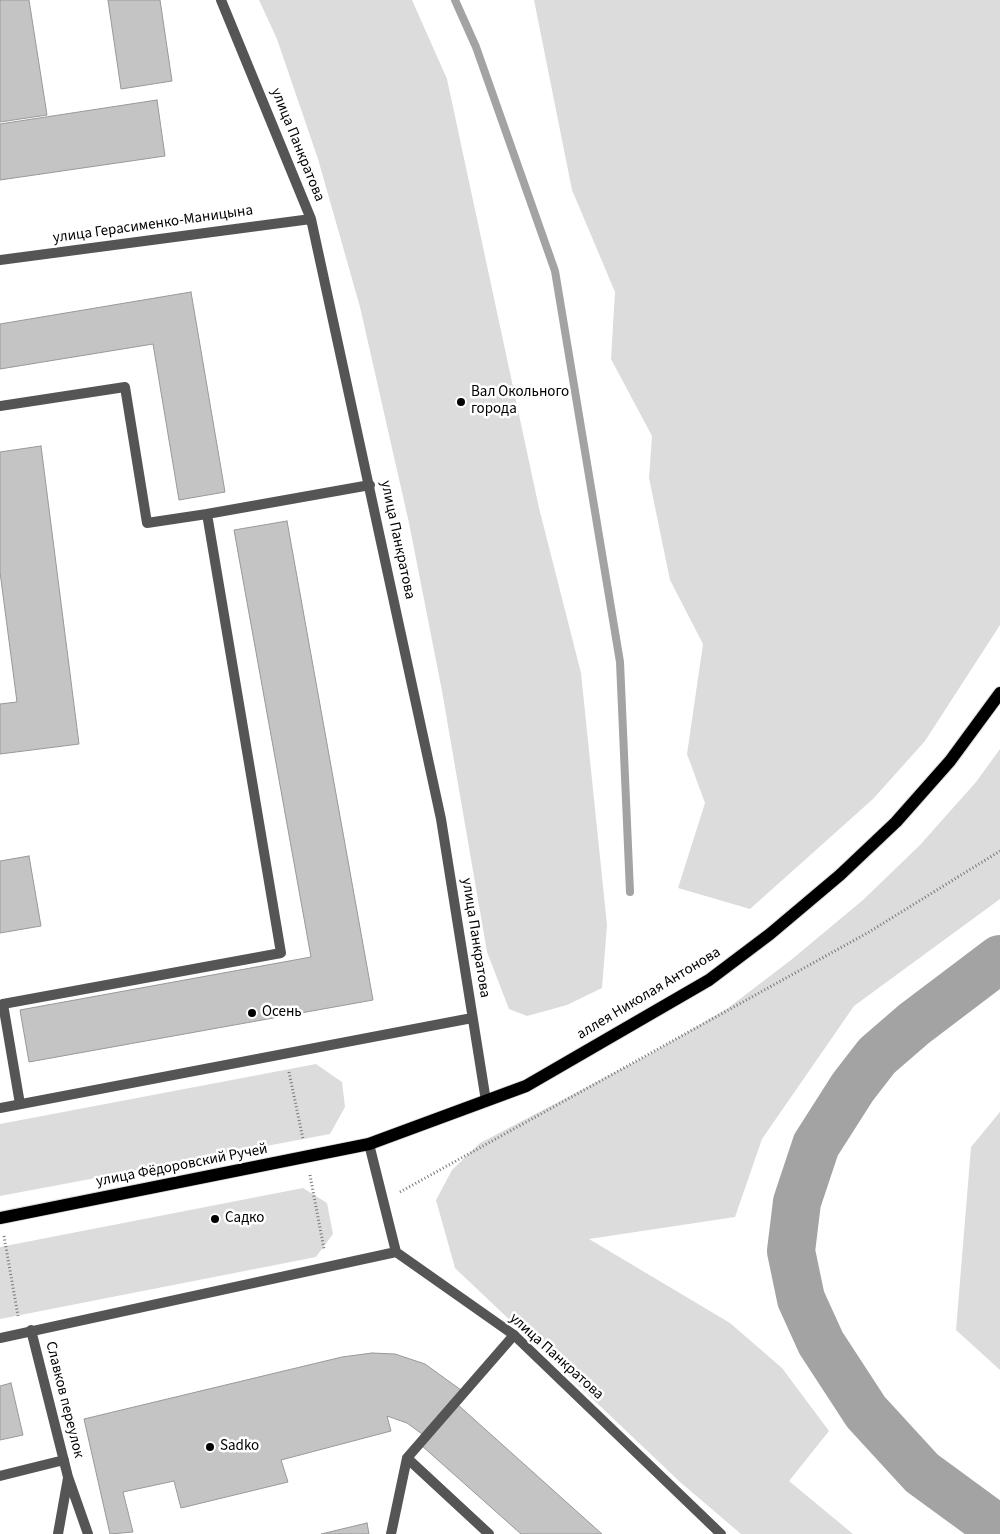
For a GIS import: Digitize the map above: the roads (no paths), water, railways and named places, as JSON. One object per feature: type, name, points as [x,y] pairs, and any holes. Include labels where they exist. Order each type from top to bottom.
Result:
[{"type":"main road","name":"аллея Николая Антонова","points":[[369,1144],[526,1086],[709,980],[770,934],[840,875],[896,822],[950,761],[1000,693]]},
{"type":"main road","name":"улица Фёдоровский Ручей","points":[[0,1218],[369,1144]]},
{"type":"street","name":"улица Панкратова","points":[[221,0],[311,218],[441,819],[486,1101]]},
{"type":"street","name":"улица Герасименко-Маницына","points":[[0,260],[311,218]]},
{"type":"street","points":[[0,406],[125,387],[147,523],[370,486]]},
{"type":"street","points":[[20,1104],[1,1004],[281,953],[207,514]]},
{"type":"street","points":[[0,1108],[472,1018]]},
{"type":"street","points":[[0,1338],[396,1252],[369,1144]]},
{"type":"street","name":"улица Панкратова","points":[[396,1252],[514,1335],[721,1534]]},
{"type":"street","name":"Славков переулок","points":[[26,1332],[68,1477],[88,1534]]},
{"type":"street","points":[[391,1534],[407,1458],[514,1335]]},
{"type":"street","points":[[407,1458],[489,1534]]},
{"type":"street","points":[[0,1476],[64,1460]]},
{"type":"street","points":[[58,1534],[68,1477]]},
{"type":"waterway","points":[[455,0],[476,47],[555,271],[620,662],[630,892]]},
{"type":"waterway","points":[[1000,959],[914,1024],[877,1056],[853,1087],[816,1145],[797,1202],[791,1251],[801,1299],[821,1343],[866,1412],[922,1473],[1000,1530]]},
{"type":"place","name":"Вал Окольного города","points":[[461,402]]},
{"type":"place","name":"Осень","points":[[252,1013]]},
{"type":"place","name":"Садко","points":[[215,1219]]},
{"type":"place","name":"Sadko","points":[[210,1447]]}]
